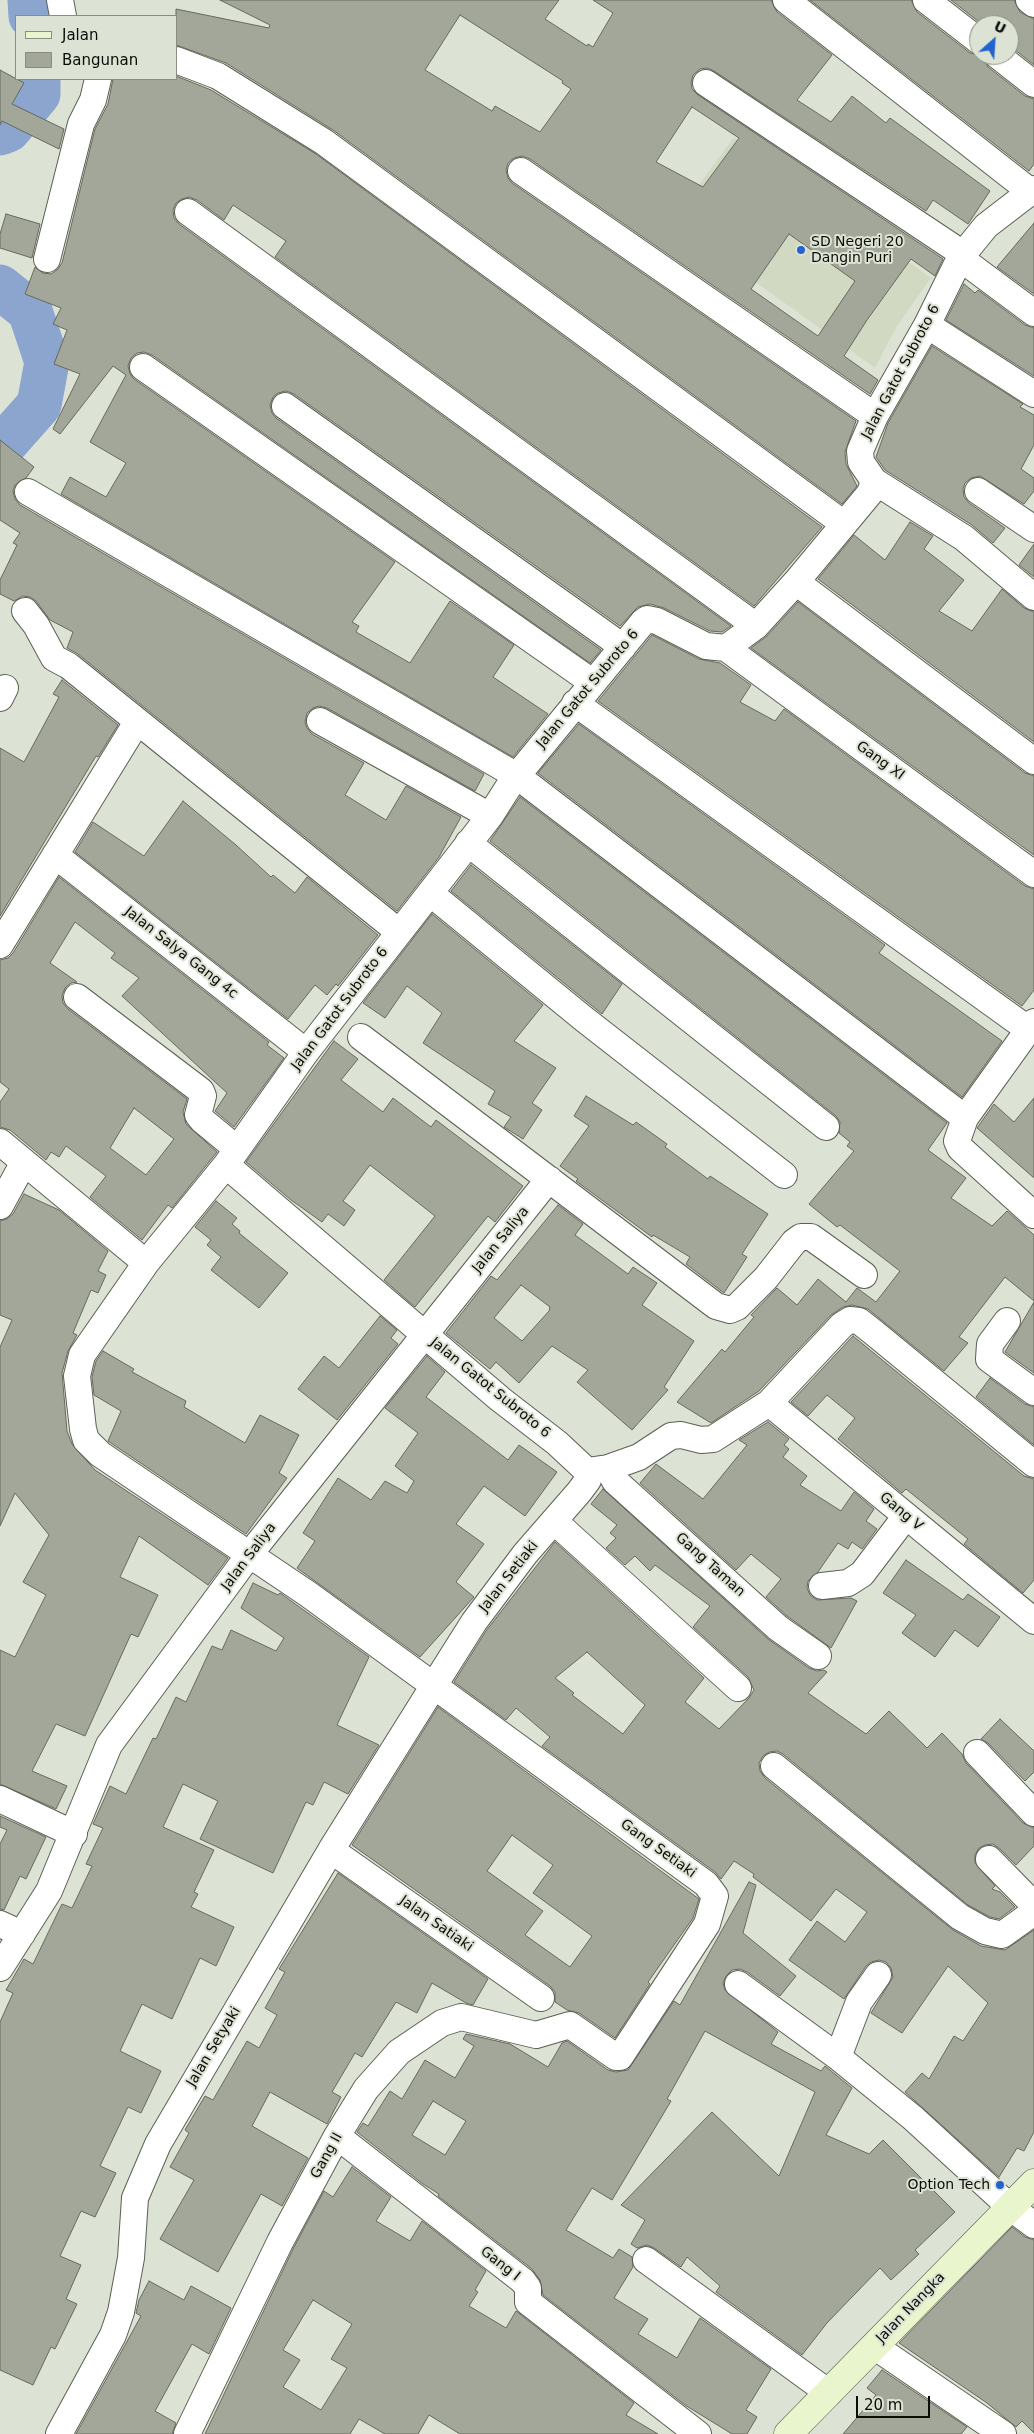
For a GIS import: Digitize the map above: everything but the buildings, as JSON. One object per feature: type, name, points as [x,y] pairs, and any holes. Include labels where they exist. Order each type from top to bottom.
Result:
[{"type":"main road","name":"Jalan Nangka","points":[[788,2434],[1034,2183]]},
{"type":"street","points":[[60,0],[63,15]]},
{"type":"street","points":[[786,0],[1032,190]]},
{"type":"street","points":[[926,0],[969,33]]},
{"type":"street","points":[[1029,0],[1034,4]]},
{"type":"street","points":[[178,61],[218,76],[324,142],[844,524]]},
{"type":"street","points":[[1010,65],[1034,84]]},
{"type":"street","points":[[47,259],[81,124],[93,100],[98,80]]},
{"type":"street","points":[[706,84],[962,256],[1034,313]]},
{"type":"street","points":[[521,171],[875,416]]},
{"type":"street","name":"Jalan Gatot Subroto 6","points":[[874,481],[861,462],[860,451],[875,416],[928,325],[962,256],[986,226],[1032,190]]},
{"type":"street","points":[[188,212],[756,626]]},
{"type":"street","points":[[928,325],[1034,394]]},
{"type":"street","points":[[143,367],[592,682]]},
{"type":"street","points":[[285,406],[623,647]]},
{"type":"street","points":[[726,648],[756,626],[796,582],[870,493],[874,481],[964,538],[1034,597]]},
{"type":"street","points":[[978,491],[1034,530]]},
{"type":"street","points":[[28,492],[517,776],[965,1118]]},
{"type":"street","points":[[796,582],[1034,761]]},
{"type":"street","points":[[25,611],[36,625],[54,658],[68,666],[399,932]]},
{"type":"street","name":"Jalan Gatot Subroto 6","points":[[433,1686],[308,1594],[100,1454],[86,1440],[77,1386],[77,1376],[82,1356],[146,1264],[234,1159],[306,1052],[490,816],[517,776],[592,682],[646,619],[657,622],[706,646],[726,648]]},
{"type":"street","name":"Gang XI","points":[[726,648],[1034,874]]},
{"type":"street","points":[[575,703],[1029,1039],[965,1118],[958,1141],[960,1148],[1034,1215]]},
{"type":"street","points":[[320,721],[490,816]]},
{"type":"street","points":[[0,946],[137,722]]},
{"type":"street","points":[[468,844],[826,1127]]},
{"type":"street","name":"Jalan Salya Gang 4c","points":[[55,855],[306,1052]]},
{"type":"street","points":[[430,893],[584,1018],[784,1175]]},
{"type":"street","points":[[77,997],[201,1091],[203,1096],[198,1115],[234,1159]]},
{"type":"street","points":[[360,1037],[549,1179],[709,1303],[730,1310],[737,1307],[766,1278],[794,1242],[801,1237],[811,1237],[864,1275]]},
{"type":"street","points":[[0,1142],[146,1264]]},
{"type":"street","name":"Jalan Gatot Subroto 6","points":[[234,1159],[425,1335],[500,1399],[557,1443],[597,1470]]},
{"type":"street","points":[[0,1206],[24,1162]]},
{"type":"street","name":"Jalan Saliya","points":[[0,1968],[11,1929],[49,1891],[109,1746],[249,1555],[549,1179]]},
{"type":"street","points":[[597,1470],[638,1457],[670,1436],[681,1435],[700,1440],[713,1439],[769,1403],[842,1325],[850,1320],[855,1320],[873,1332],[1034,1464]]},
{"type":"street","points":[[1007,1321],[990,1344],[989,1359],[1034,1392]]},
{"type":"street","name":"Gang V","points":[[769,1403],[1034,1622]]},
{"type":"street","name":"Jalan Setiaki","points":[[433,1686],[474,1622],[525,1554],[597,1470]]},
{"type":"street","name":"Gang Taman","points":[[597,1470],[615,1481],[778,1628],[818,1656]]},
{"type":"street","points":[[822,1586],[848,1582],[862,1574],[906,1516]]},
{"type":"street","points":[[554,1521],[738,1688]]},
{"type":"street","name":"Jalan Setyaki","points":[[59,2434],[113,2335],[121,2312],[131,2258],[135,2198],[158,2144],[331,1850],[433,1686]]},
{"type":"street","name":"Gang Setiaki","points":[[433,1686],[713,1891],[715,1899],[707,1924],[622,2056],[616,2057],[570,2025]]},
{"type":"street","points":[[977,1753],[1034,1813]]},
{"type":"street","points":[[774,1766],[960,1918],[986,1932],[1002,1936],[1034,1912]]},
{"type":"street","points":[[0,1799],[74,1834]]},
{"type":"street","name":"Jalan Satiaki","points":[[331,1850],[541,1998]]},
{"type":"street","points":[[989,1859],[1034,1905]]},
{"type":"street","points":[[838,2057],[859,2002],[878,1975]]},
{"type":"street","points":[[738,1984],[838,2057],[913,2118],[1010,2207],[1034,2225]]},
{"type":"street","name":"Gang II","points":[[187,2434],[280,2242],[337,2136],[366,2089],[399,2052],[442,2023],[460,2017],[469,2017],[522,2033],[536,2035],[570,2025]]},
{"type":"street","name":"Gang I","points":[[337,2136],[523,2282],[528,2288],[528,2302],[698,2434]]},
{"type":"street","points":[[646,2260],[829,2392]]},
{"type":"street","points":[[874,2346],[1004,2434]]},
{"type":"shaded area","name":"SD Negeri 20 Dangin Puri","points":[[734,137],[931,278],[897,326],[875,368],[672,222]]},
{"type":"waterway","points":[[30,0],[31,15]]},
{"type":"waterway","points":[[0,133],[8,130],[38,94],[38,80]]},
{"type":"waterway","points":[[0,287],[30,311],[47,362],[39,405],[0,449]]},
{"type":"place","name":"SD Negeri 20 Dangin Puri","points":[[801,250]]},
{"type":"place","name":"Option Tech","points":[[1000,2185]]}]
